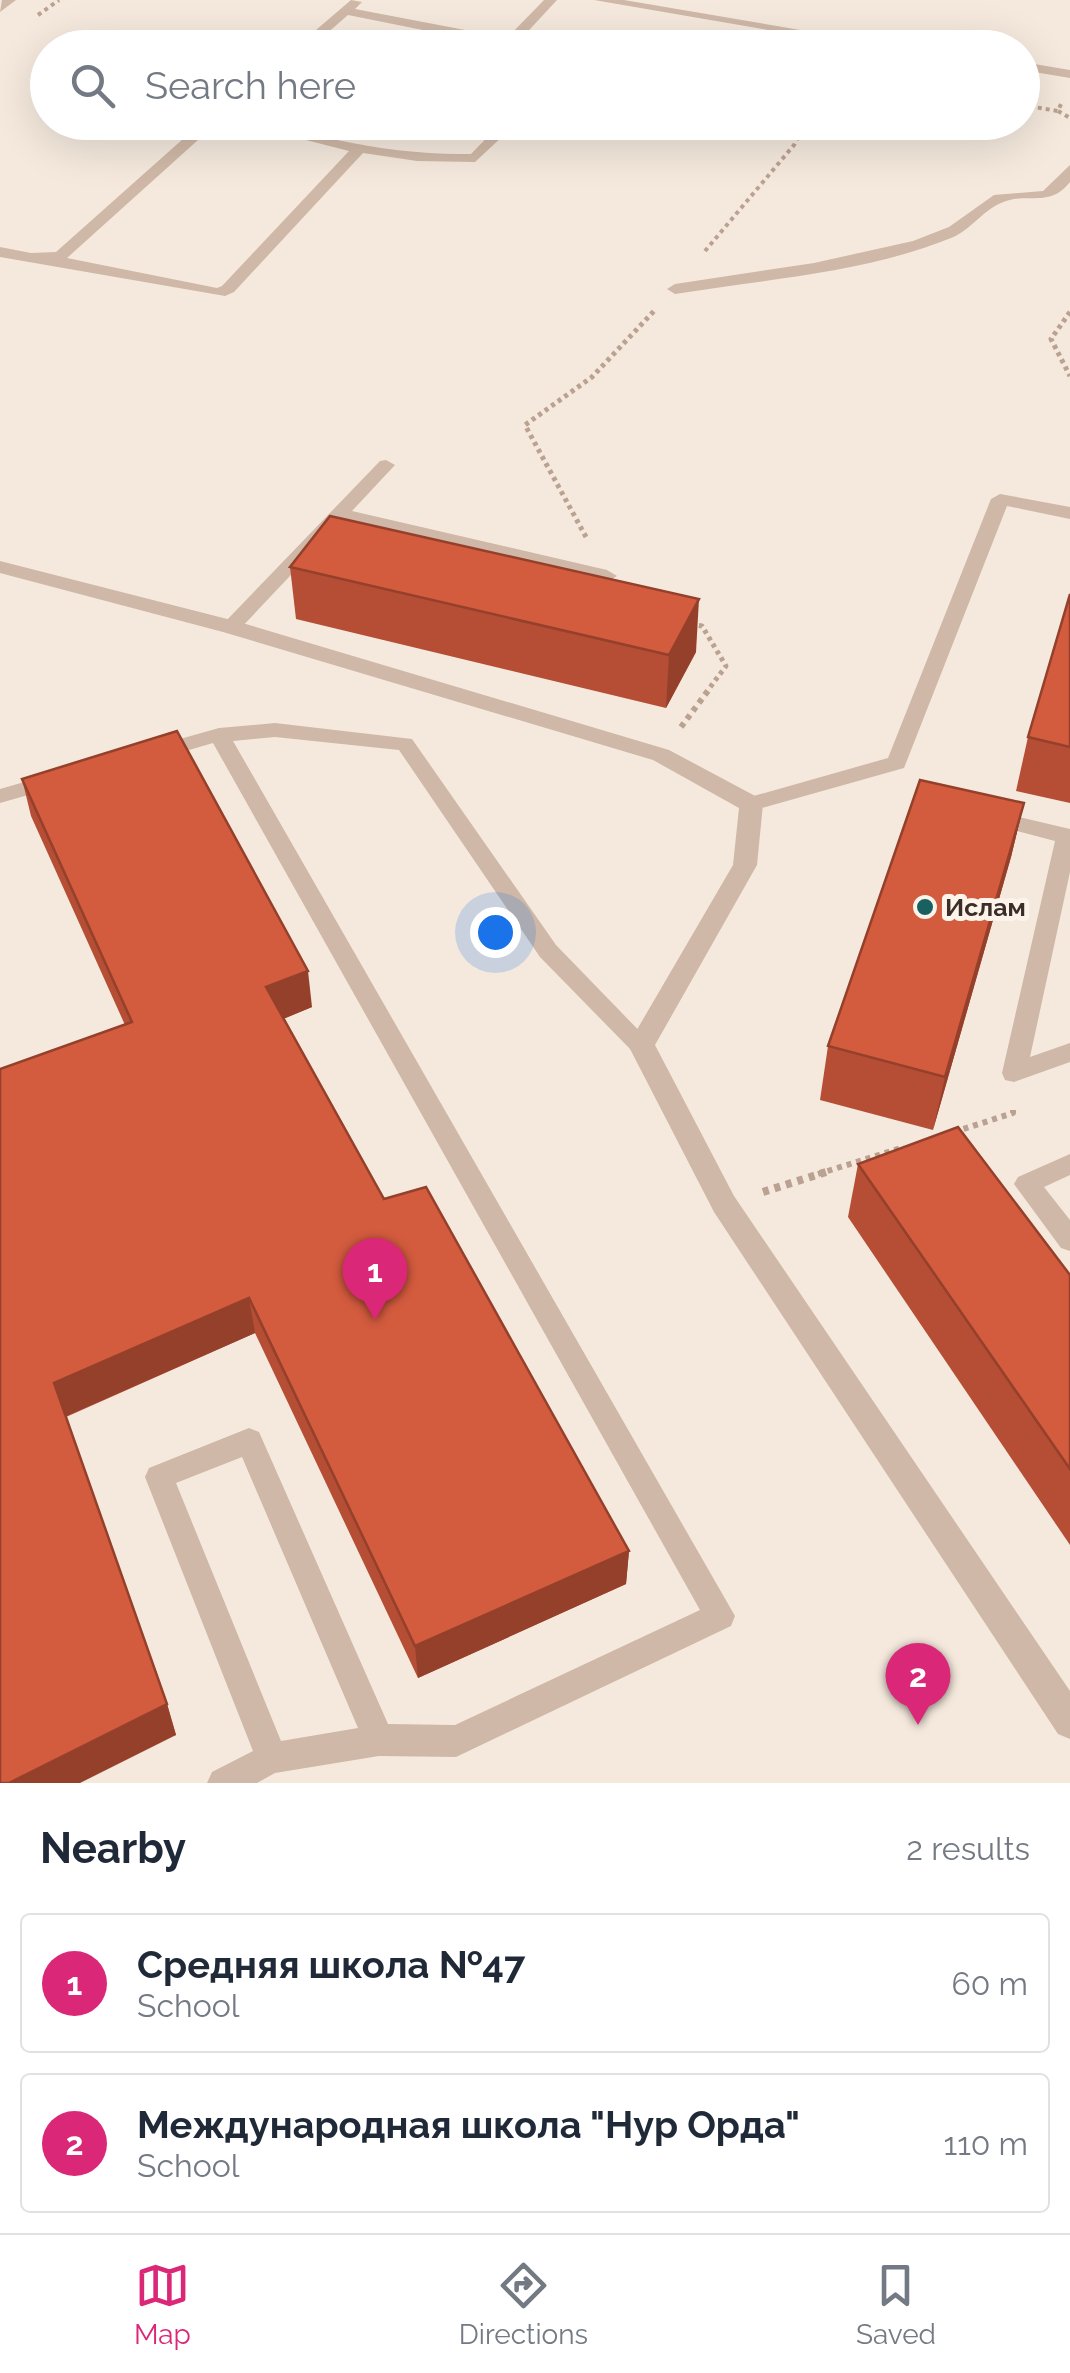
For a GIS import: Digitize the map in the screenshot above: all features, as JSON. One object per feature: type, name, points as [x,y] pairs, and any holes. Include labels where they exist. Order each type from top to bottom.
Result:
[{"type":"street","points":[[0,568],[231,627],[661,756],[751,804],[745,864],[641,1045],[724,1204],[1070,1722]]},
{"type":"lane","points":[[0,8],[10,0]]},
{"type":"lane","points":[[322,30],[359,0]]},
{"type":"lane","points":[[522,30],[551,0]]},
{"type":"lane","points":[[600,0],[788,30]]},
{"type":"lane","points":[[345,11],[454,30]]},
{"type":"lane","points":[[1040,69],[1070,74]]},
{"type":"lane","points":[[48,258],[60,256],[191,140]]},
{"type":"lane","points":[[324,140],[360,148],[475,158],[493,140]]},
{"type":"lane","points":[[0,252],[218,293],[228,289],[360,148]]},
{"type":"lane","points":[[676,289],[854,258],[950,233],[1000,198],[1038,199],[1066,186],[1070,169]]},
{"type":"lane","points":[[231,627],[386,466]]},
{"type":"lane","points":[[751,804],[904,768],[1000,499],[1070,513]]},
{"type":"lane","points":[[339,514],[607,576]]},
{"type":"lane","points":[[128,760],[219,735],[275,730],[404,744],[548,950],[641,1045]]},
{"type":"lane","points":[[219,735],[720,1616],[456,1741],[379,1740],[272,1758],[222,1783]]},
{"type":"lane","points":[[0,796],[73,776]]},
{"type":"lane","points":[[966,810],[1066,836],[1014,1073]]},
{"type":"lane","points":[[1014,1073],[1070,1052]]},
{"type":"lane","points":[[1070,1164],[1027,1184],[1070,1240]]},
{"type":"lane","points":[[272,1758],[158,1477],[249,1441],[379,1740]]},
{"type":"path","points":[[1058,111],[1070,118]]},
{"type":"path","points":[[607,576],[525,426],[592,377],[676,289],[797,140]]},
{"type":"path","points":[[1068,317],[1051,339],[1070,376]]},
{"type":"path","points":[[661,756],[726,666],[702,626],[686,622]]},
{"type":"path","points":[[940,1136],[1013,1113],[1014,1073]]},
{"type":"path","points":[[724,1204],[922,1142]]},
{"type":"building","points":[[330,516],[699,599],[669,655],[290,567]]},
{"type":"building","points":[[1070,594],[1070,747],[1028,737]]},
{"type":"building","points":[[177,731],[308,971],[266,987],[384,1199],[426,1187],[629,1551],[415,1646],[249,1298],[54,1383],[167,1704],[9,1783],[0,1783],[0,1069],[132,1022],[22,779]]},
{"type":"building","points":[[920,780],[1024,803],[945,1077],[828,1046]]},
{"type":"building","points":[[958,1127],[1070,1275],[1070,1469],[858,1164]]},
{"type":"place","name":"Ислам","points":[[925,907]]},
{"type":"place","name":"Средняя школа №47","points":[[375,1320]]},
{"type":"place","name":"Международная школа \"Нур Орда\"","points":[[918,1725]]}]
